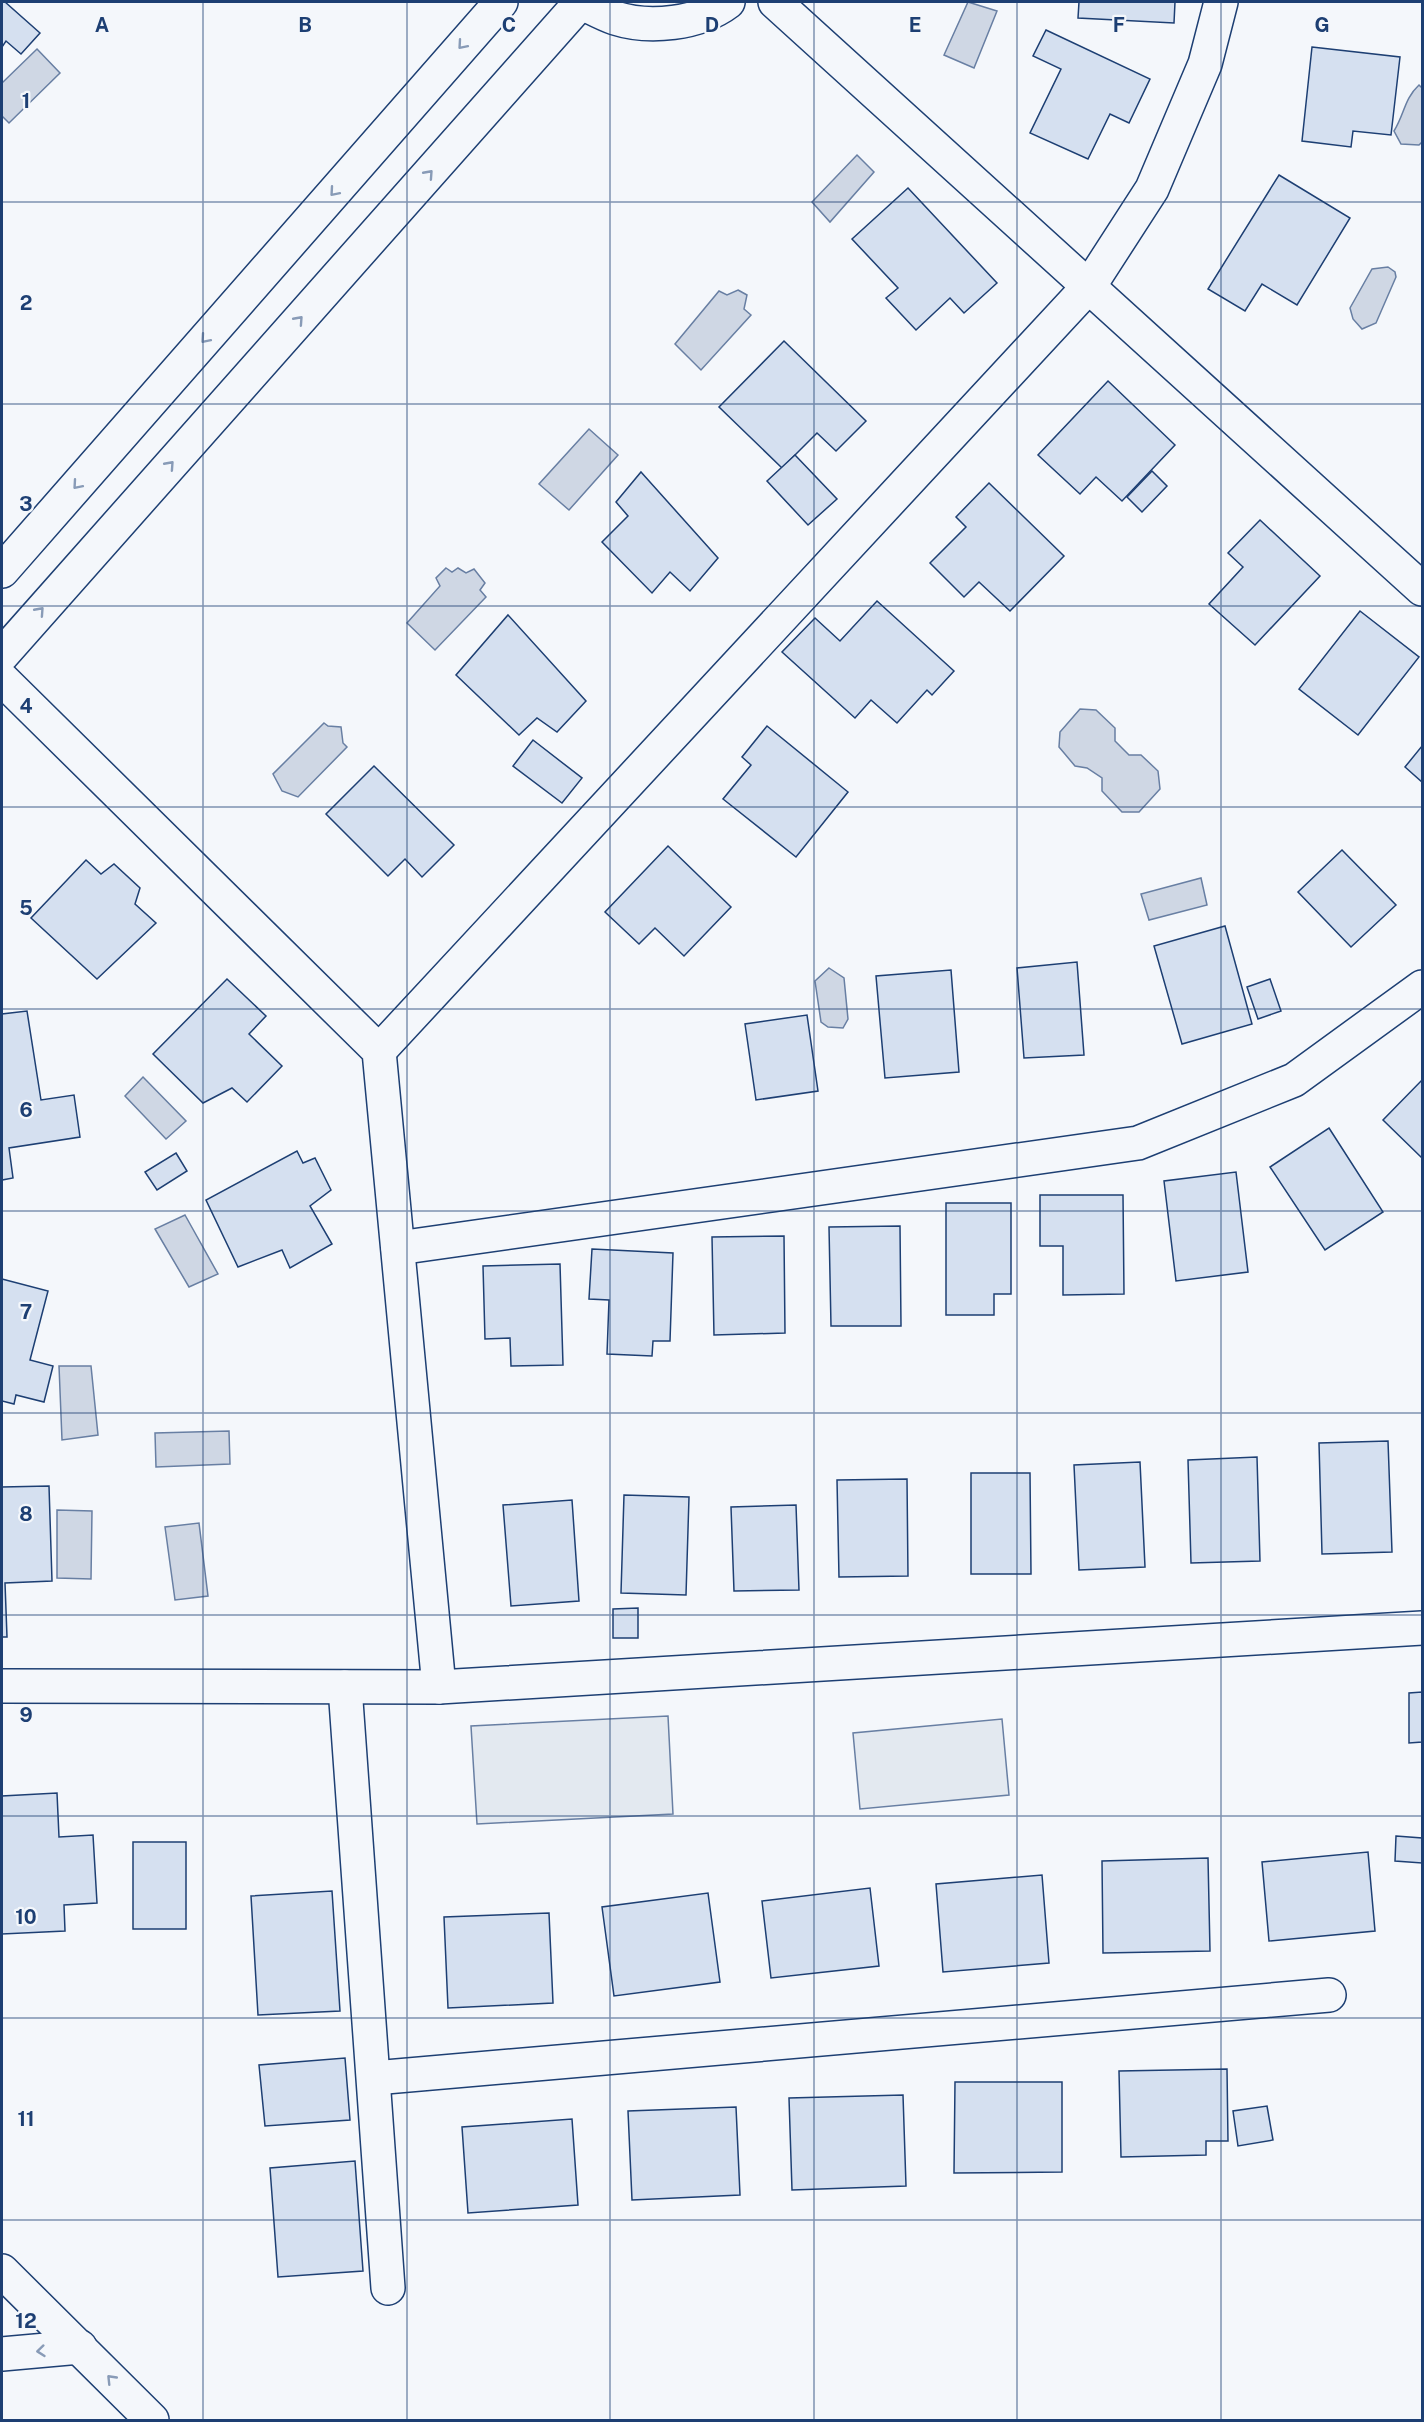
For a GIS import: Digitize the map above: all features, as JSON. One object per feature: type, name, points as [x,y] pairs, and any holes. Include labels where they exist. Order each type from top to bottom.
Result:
[{"type":"main road","points":[[2,571],[501,2]]},
{"type":"main road","points":[[2,655],[581,2],[615,18],[652,23],[690,19],[728,2]]},
{"type":"main road","points":[[775,2],[1090,285],[1422,589]]},
{"type":"main road","points":[[379,1051],[1090,285],[1152,189],[1205,64],[1221,2]]},
{"type":"main road","points":[[2,679],[379,1051],[439,1688]]},
{"type":"main road","points":[[398,1248],[1138,1143],[1294,1080],[1422,987]]},
{"type":"main road","points":[[2,1686],[439,1688],[1422,1628]]},
{"type":"main road","points":[[345,1687],[388,2288]]},
{"type":"main road","points":[[374,2078],[1329,1995]]},
{"type":"main road","points":[[2,2271],[152,2421]]},
{"type":"main road","points":[[2,2355],[80,2347]]},
{"type":"shaded area","points":[[968,2],[997,11],[974,68],[944,55]]},
{"type":"shaded area","points":[[37,49],[60,73],[9,123],[2,116],[2,83]]},
{"type":"shaded area","points":[[1419,85],[1422,88],[1422,142],[1419,145],[1401,144],[1394,131],[1407,101]]},
{"type":"shaded area","points":[[857,155],[874,172],[830,222],[812,202]]},
{"type":"shaded area","points":[[1388,267],[1395,272],[1396,277],[1376,323],[1362,329],[1353,319],[1350,308],[1372,269]]},
{"type":"shaded area","points":[[738,290],[747,295],[744,309],[751,315],[701,370],[675,344],[719,291],[727,295]]},
{"type":"shaded area","points":[[589,429],[618,455],[569,510],[539,484]]},
{"type":"shaded area","points":[[446,568],[452,572],[458,568],[466,573],[474,569],[485,583],[480,590],[486,597],[435,650],[407,623],[440,586],[436,578]]},
{"type":"shaded area","points":[[1080,709],[1096,710],[1115,728],[1115,741],[1129,755],[1141,755],[1158,771],[1160,789],[1139,812],[1122,812],[1102,791],[1102,778],[1087,768],[1075,766],[1059,747],[1060,732]]},
{"type":"shaded area","points":[[324,723],[328,726],[341,727],[343,743],[347,747],[298,797],[282,791],[273,774]]},
{"type":"shaded area","points":[[1201,878],[1207,905],[1149,920],[1141,894]]},
{"type":"shaded area","points":[[829,968],[844,978],[848,1019],[843,1028],[828,1027],[821,1022],[815,981]]},
{"type":"shaded area","points":[[143,1077],[186,1121],[166,1139],[125,1096]]},
{"type":"shaded area","points":[[185,1215],[218,1274],[189,1287],[155,1229]]},
{"type":"shaded area","points":[[59,1366],[91,1366],[98,1435],[62,1440]]},
{"type":"shaded area","points":[[229,1431],[230,1464],[156,1467],[155,1433]]},
{"type":"shaded area","points":[[57,1510],[92,1511],[91,1579],[57,1578]]},
{"type":"shaded area","points":[[199,1523],[208,1596],[175,1600],[165,1527]]},
{"type":"shaded area","points":[[668,1716],[673,1814],[477,1824],[471,1726]]},
{"type":"shaded area","points":[[1002,1719],[1009,1795],[860,1809],[853,1733]]},
{"type":"building","points":[[2,2],[5,2],[40,33],[21,54],[6,41],[2,47]]},
{"type":"building","points":[[1079,2],[1175,2],[1174,23],[1078,18]]},
{"type":"building","points":[[1046,30],[1150,79],[1129,123],[1110,114],[1088,159],[1030,133],[1061,69],[1033,56]]},
{"type":"building","points":[[1312,47],[1400,57],[1391,135],[1353,131],[1351,147],[1302,141]]},
{"type":"building","points":[[1279,175],[1350,218],[1297,305],[1262,284],[1245,311],[1208,289]]},
{"type":"building","points":[[908,188],[997,283],[964,313],[950,298],[916,330],[886,298],[898,288],[852,239]]},
{"type":"building","points":[[784,341],[866,421],[836,451],[817,433],[782,468],[719,407]]},
{"type":"building","points":[[1108,381],[1175,445],[1122,501],[1096,477],[1080,494],[1038,455]]},
{"type":"building","points":[[795,455],[837,499],[808,525],[767,481]]},
{"type":"building","points":[[1152,471],[1167,486],[1142,512],[1127,497]]},
{"type":"building","points":[[641,472],[718,558],[690,591],[670,572],[652,593],[602,542],[628,516],[616,502]]},
{"type":"building","points":[[989,483],[1064,556],[1010,611],[979,582],[964,597],[930,563],[966,527],[956,517]]},
{"type":"building","points":[[1260,520],[1320,576],[1255,645],[1209,604],[1243,567],[1228,553]]},
{"type":"building","points":[[877,601],[954,671],[932,695],[927,690],[897,723],[871,700],[855,718],[782,652],[815,618],[840,641]]},
{"type":"building","points":[[1360,611],[1419,657],[1358,735],[1299,689]]},
{"type":"building","points":[[508,615],[586,701],[557,732],[537,718],[519,735],[456,675]]},
{"type":"building","points":[[767,726],[848,792],[796,857],[723,799],[751,765],[742,757]]},
{"type":"building","points":[[533,740],[582,778],[562,803],[513,766]]},
{"type":"building","points":[[1422,746],[1422,782],[1405,767]]},
{"type":"building","points":[[374,766],[454,845],[422,877],[405,859],[388,876],[326,814]]},
{"type":"building","points":[[668,846],[731,907],[684,956],[655,928],[639,944],[605,912]]},
{"type":"building","points":[[1342,850],[1396,905],[1351,947],[1298,892]]},
{"type":"building","points":[[86,860],[101,874],[114,864],[140,888],[135,904],[156,923],[97,979],[31,918]]},
{"type":"building","points":[[1225,926],[1252,1024],[1182,1044],[1154,946]]},
{"type":"building","points":[[1077,962],[1084,1055],[1024,1058],[1017,968]]},
{"type":"building","points":[[951,970],[959,1072],[885,1078],[876,976]]},
{"type":"building","points":[[227,979],[266,1016],[249,1034],[282,1066],[247,1102],[232,1088],[203,1103],[153,1054]]},
{"type":"building","points":[[1270,979],[1281,1011],[1258,1019],[1247,987]]},
{"type":"building","points":[[27,1011],[41,1100],[74,1095],[80,1137],[9,1148],[13,1178],[2,1180],[2,1014]]},
{"type":"building","points":[[807,1015],[818,1091],[756,1100],[745,1024]]},
{"type":"building","points":[[1422,1080],[1422,1158],[1383,1120]]},
{"type":"building","points":[[1329,1128],[1383,1212],[1325,1250],[1270,1167]]},
{"type":"building","points":[[297,1151],[303,1163],[315,1158],[331,1190],[310,1206],[332,1244],[290,1268],[282,1250],[238,1267],[206,1200]]},
{"type":"building","points":[[176,1153],[187,1171],[157,1190],[145,1172]]},
{"type":"building","points":[[1236,1172],[1248,1272],[1176,1281],[1164,1181]]},
{"type":"building","points":[[1040,1195],[1123,1195],[1124,1294],[1063,1295],[1063,1246],[1040,1246]]},
{"type":"building","points":[[946,1203],[1011,1203],[1011,1294],[994,1294],[994,1315],[946,1315]]},
{"type":"building","points":[[900,1226],[901,1326],[831,1326],[829,1227]]},
{"type":"building","points":[[784,1236],[785,1333],[714,1335],[712,1237]]},
{"type":"building","points":[[592,1249],[673,1253],[670,1341],[653,1341],[652,1356],[607,1354],[609,1300],[589,1299]]},
{"type":"building","points":[[560,1264],[563,1365],[511,1366],[510,1338],[485,1339],[483,1266]]},
{"type":"building","points":[[2,1279],[48,1291],[30,1360],[53,1366],[44,1402],[16,1395],[14,1404],[2,1401]]},
{"type":"building","points":[[1388,1441],[1392,1552],[1322,1554],[1319,1443]]},
{"type":"building","points":[[1257,1457],[1260,1561],[1191,1563],[1188,1460]]},
{"type":"building","points":[[1140,1462],[1145,1567],[1079,1570],[1074,1465]]},
{"type":"building","points":[[971,1473],[1030,1473],[1031,1574],[971,1574]]},
{"type":"building","points":[[907,1479],[908,1576],[839,1577],[837,1480]]},
{"type":"building","points":[[49,1486],[52,1581],[5,1583],[7,1637],[2,1637],[2,1487]]},
{"type":"building","points":[[624,1495],[689,1497],[686,1595],[621,1593]]},
{"type":"building","points":[[572,1500],[579,1601],[511,1606],[503,1505]]},
{"type":"building","points":[[796,1505],[799,1590],[734,1591],[731,1507]]},
{"type":"building","points":[[638,1608],[638,1638],[613,1638],[613,1609]]},
{"type":"building","points":[[1422,1692],[1422,1742],[1409,1743],[1409,1693]]},
{"type":"building","points":[[57,1793],[59,1837],[93,1835],[97,1903],[64,1905],[65,1931],[2,1934],[2,1796]]},
{"type":"building","points":[[1396,1836],[1422,1838],[1422,1863],[1395,1861]]},
{"type":"building","points":[[133,1842],[186,1842],[186,1929],[133,1929]]},
{"type":"building","points":[[1368,1852],[1375,1931],[1269,1941],[1262,1862]]},
{"type":"building","points":[[1208,1858],[1210,1951],[1103,1953],[1102,1861]]},
{"type":"building","points":[[1042,1875],[1049,1963],[943,1972],[936,1884]]},
{"type":"building","points":[[870,1888],[879,1966],[771,1978],[762,1901]]},
{"type":"building","points":[[332,1891],[340,2011],[258,2015],[251,1896]]},
{"type":"building","points":[[708,1893],[720,1982],[614,1996],[602,1907]]},
{"type":"building","points":[[549,1913],[553,2003],[448,2008],[444,1917]]},
{"type":"building","points":[[345,2058],[350,2120],[265,2126],[259,2065]]},
{"type":"building","points":[[1227,2069],[1228,2141],[1206,2141],[1206,2155],[1121,2157],[1119,2071]]},
{"type":"building","points":[[955,2082],[1062,2082],[1062,2172],[954,2173]]},
{"type":"building","points":[[903,2095],[906,2186],[792,2190],[789,2098]]},
{"type":"building","points":[[1267,2106],[1273,2140],[1238,2146],[1233,2111]]},
{"type":"building","points":[[736,2107],[740,2195],[632,2200],[628,2111]]},
{"type":"building","points":[[572,2119],[578,2205],[468,2213],[462,2127]]},
{"type":"building","points":[[355,2161],[363,2271],[278,2277],[270,2168]]}]
